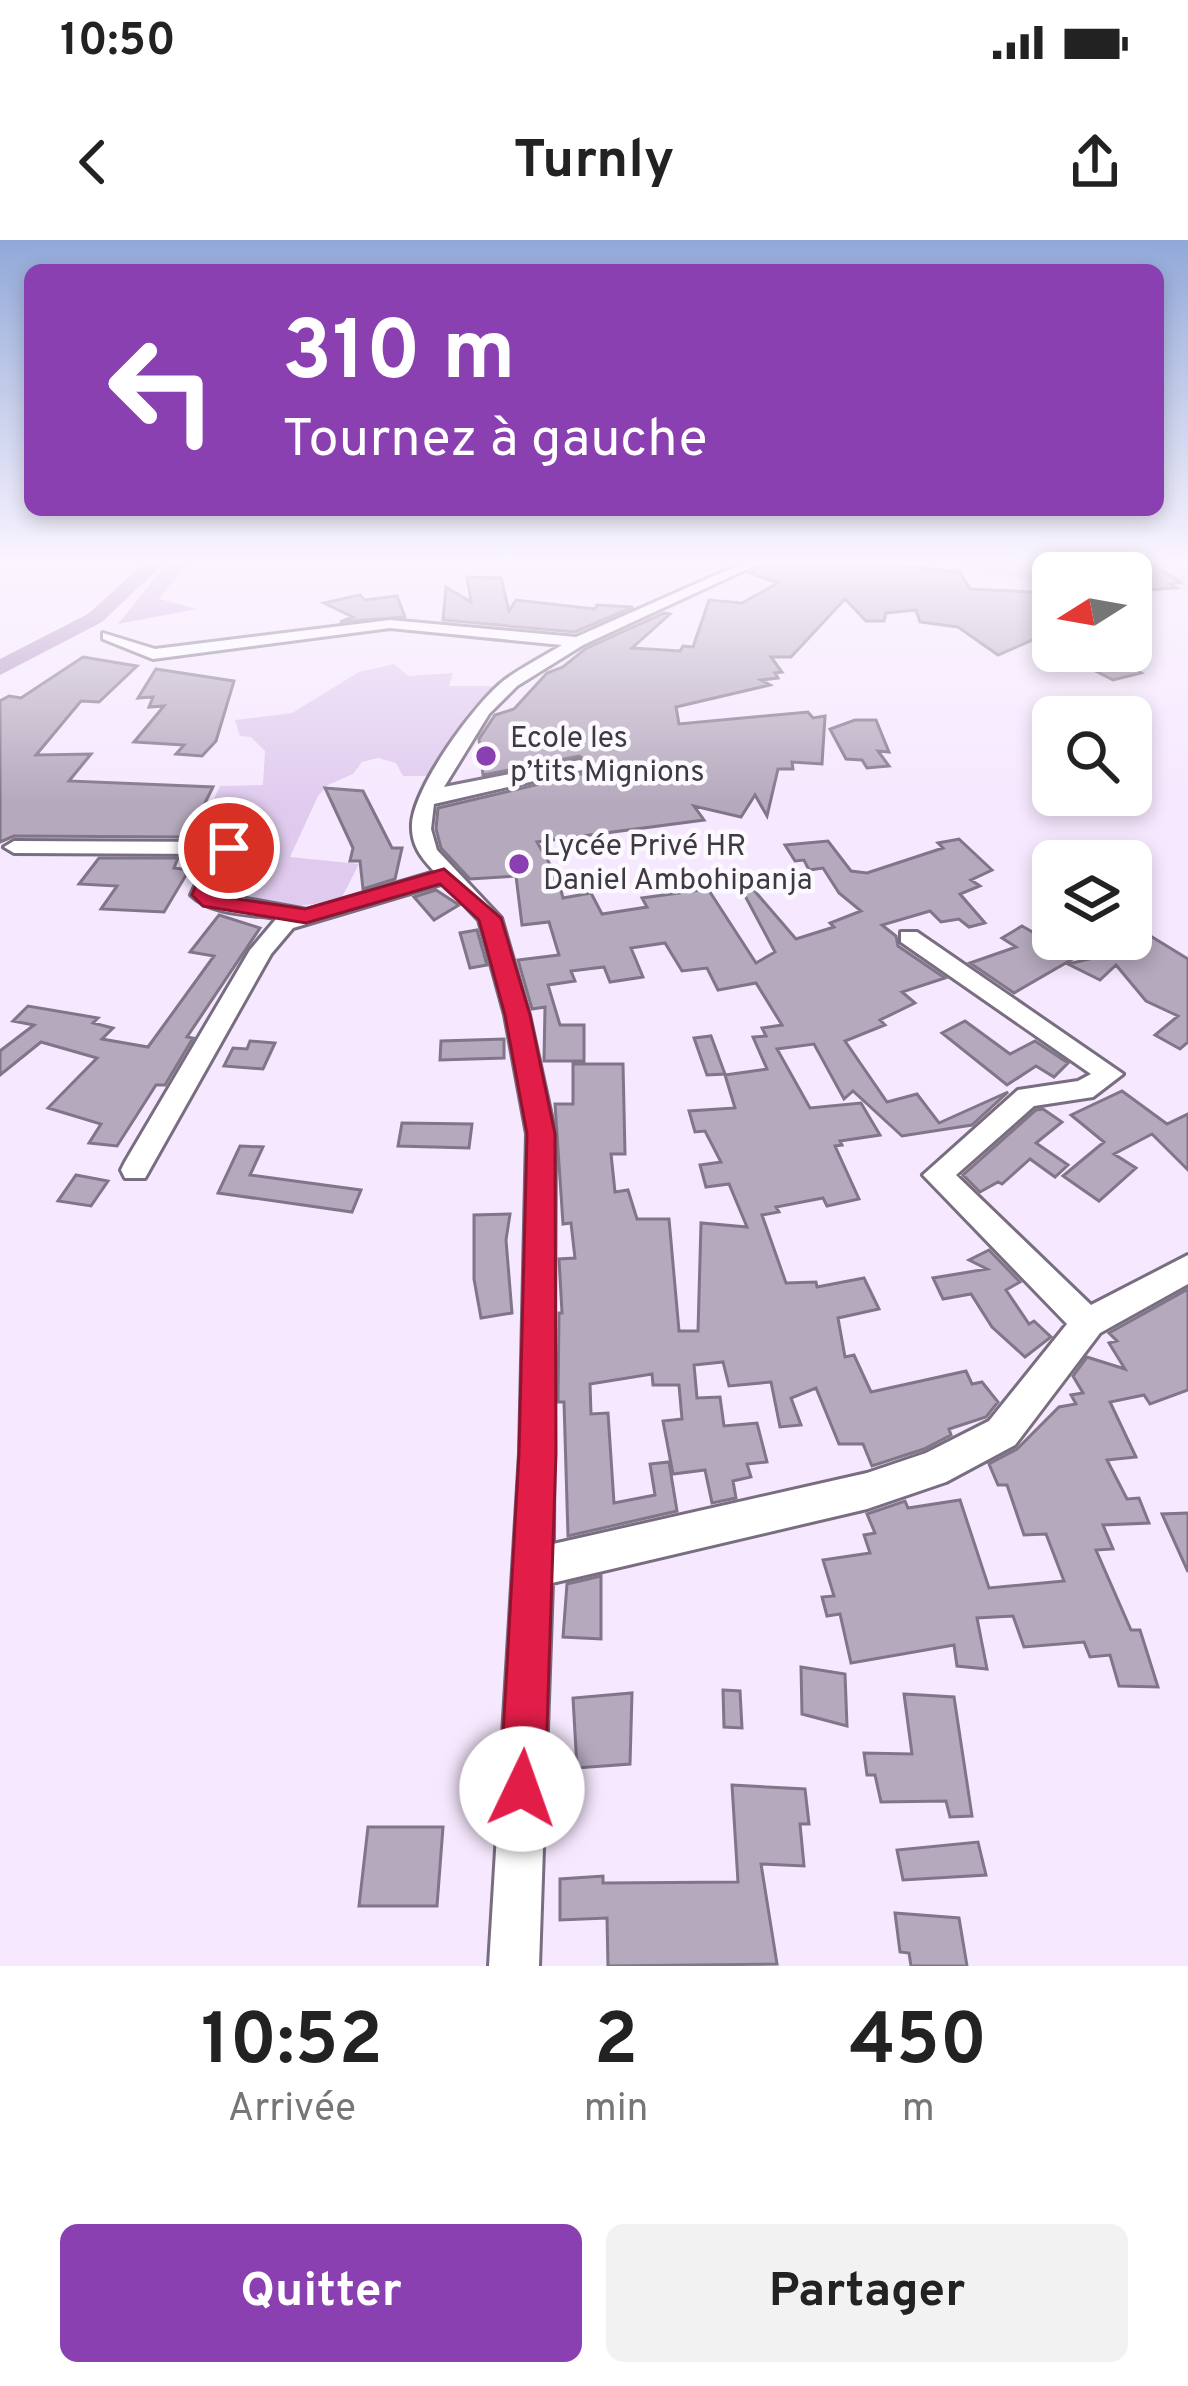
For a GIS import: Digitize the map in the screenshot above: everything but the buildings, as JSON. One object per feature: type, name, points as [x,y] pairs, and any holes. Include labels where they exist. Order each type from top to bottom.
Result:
[{"type":"street","points":[[127,644],[153,654],[236,644]]},
{"type":"street","points":[[514,1966],[532,1568],[541,1134],[517,1015],[490,918],[444,876],[427,852],[421,829],[428,796],[482,711],[511,683],[575,644]]},
{"type":"street","points":[[428,796],[580,765]]},
{"type":"street","points":[[14,847],[229,848],[218,857],[202,895],[211,901],[306,916]]},
{"type":"street","points":[[135,1170],[262,950],[285,923],[444,876]]},
{"type":"street","points":[[909,937],[1110,1074],[1084,1090],[1027,1097],[938,1175],[1088,1322]]},
{"type":"street","points":[[532,1568],[866,1491],[933,1469],[1002,1433],[1088,1322],[1188,1268]]},
{"type":"shaded area","points":[[394,664],[408,676],[453,673],[449,686],[493,686],[468,713],[429,776],[403,776],[396,763],[378,758],[362,762],[353,774],[328,785],[318,796],[290,857],[359,864],[340,901],[280,908],[225,900],[213,885],[241,846],[213,842],[215,834],[198,833],[220,786],[263,785],[265,751],[251,737],[240,736],[235,720],[292,713],[359,672]]},
{"type":"waterway","points":[[0,668],[46,644]]},
{"type":"place","name":"Ecole les p’tits Mignions","points":[[486,756]]},
{"type":"place","name":"Lycée Privé HR Daniel Ambohipanja","points":[[519,864]]},
{"type":"route","points":[[229,848],[213,865],[202,895],[211,901],[306,916],[444,876],[490,918],[517,1015],[541,1134],[538,1453],[522,1789]]}]
